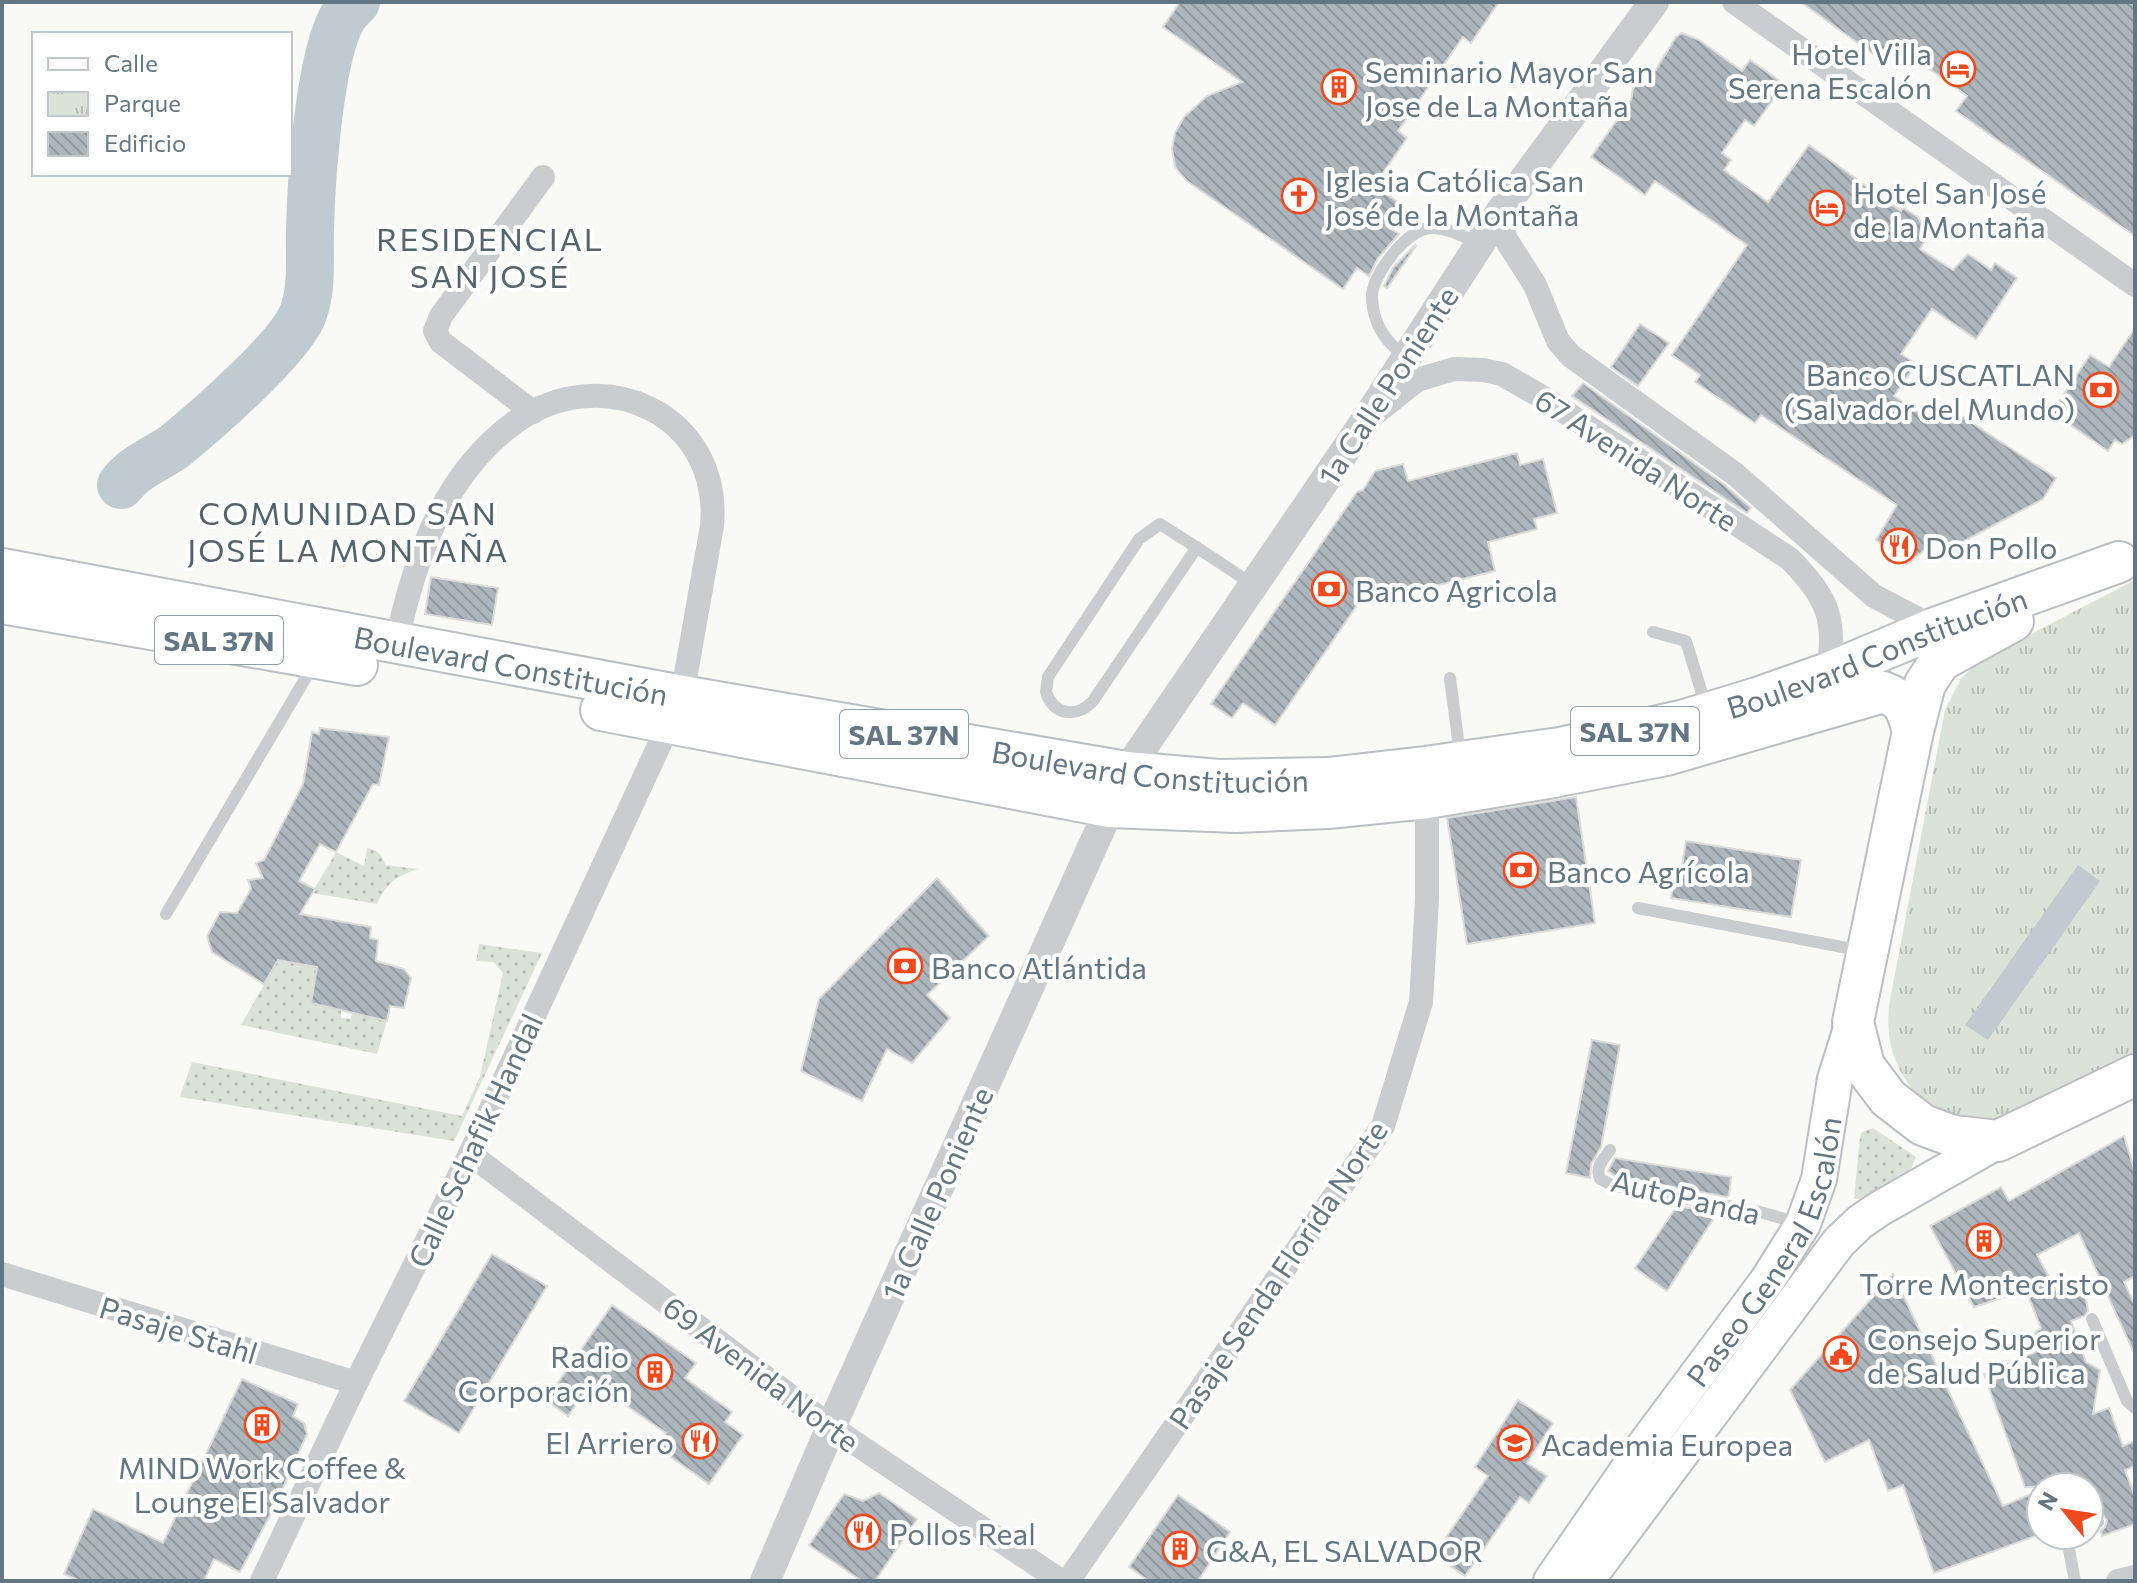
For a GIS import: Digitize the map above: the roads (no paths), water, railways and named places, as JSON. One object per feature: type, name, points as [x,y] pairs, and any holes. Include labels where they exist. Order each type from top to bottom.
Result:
[{"type":"highway","name":"Boulevard Constitución","points":[[1118,790],[1219,780],[1328,778],[1560,748],[1708,713],[1828,673],[1935,628],[2127,558]]},
{"type":"highway","name":"SAL 37N","points":[[1998,1141],[1953,1136],[1923,1125],[1888,1098],[1864,1066],[1853,1022],[1913,731],[1925,684],[1940,661],[2127,558]]},
{"type":"highway","name":"Boulevard Constitución","points":[[7,577],[396,644],[676,709]]},
{"type":"highway","name":"Boulevard Constitución","points":[[7,577],[318,657],[676,709],[1236,812],[1328,808],[1427,798],[1548,778],[1666,755],[1883,692],[1899,698],[1913,731]]},
{"type":"highway","points":[[1998,1141],[2135,1075]]},
{"type":"main road","name":"Paseo General Escalón","points":[[1551,1581],[1644,1446],[1767,1281],[1803,1224],[1819,1179],[1835,1079],[1853,1022]]},
{"type":"main road","name":"Paseo General Escalón","points":[[1586,1581],[1839,1242],[1879,1209],[1998,1141]]},
{"type":"street","name":"1a Calle Poniente","points":[[765,1581],[831,1427],[1118,790],[1366,420],[1501,211],[1654,2]]},
{"type":"street","points":[[1734,2],[2135,285]]},
{"type":"street","points":[[533,412],[441,342],[435,331],[441,316],[543,177]]},
{"type":"street","name":"67 Avenida Norte","points":[[1501,211],[1505,238],[1535,285],[1558,341],[1571,356],[1735,474],[1874,596],[1935,628]]},
{"type":"street","name":"67 Avenida Norte","points":[[1366,420],[1417,380],[1454,369],[1502,374],[1790,559],[1818,592],[1831,618],[1832,647],[1828,673]]},
{"type":"street","name":"Calle Schafik Handal","points":[[262,1581],[470,1154],[676,709],[715,502],[712,486],[694,446],[678,428],[645,405],[610,395],[573,397],[533,412],[514,424],[476,460],[443,506],[423,546],[408,588],[396,644]]},
{"type":"street","name":"Pasaje Senda Florida Norte","points":[[1068,1581],[1383,1126],[1421,1002],[1427,900],[1427,798]]},
{"type":"street","name":"69 Avenida Norte","points":[[470,1154],[831,1427],[1061,1581]]},
{"type":"street","name":"Pasaje Stahl","points":[[2,1274],[356,1383]]},
{"type":"street","points":[[2118,1581],[2135,1577]]},
{"type":"lane","points":[[1406,359],[1381,332],[1374,316],[1372,293],[1380,274],[1401,243],[1412,234],[1430,227],[1479,244]]},
{"type":"lane","points":[[1197,547],[1093,701],[1078,713],[1056,708],[1046,692],[1048,677],[1139,539],[1160,524],[1197,547],[1253,585]]},
{"type":"lane","points":[[1653,632],[1686,641],[1708,713]]},
{"type":"lane","points":[[166,914],[318,657]]},
{"type":"lane","points":[[1450,678],[1461,762]]},
{"type":"lane","points":[[1638,908],[1867,952]]},
{"type":"lane","name":"AutoPanda","points":[[1610,1150],[1598,1168],[1598,1174],[1600,1179],[1612,1185],[1760,1212],[1803,1224]]},
{"type":"lane","points":[[2092,1319],[2127,1401],[2135,1408]]},
{"type":"lane","points":[[2069,1551],[2075,1581]]},
{"type":"waterway","points":[[121,485],[139,468],[175,446],[225,403],[280,347],[302,316],[309,285],[312,182],[323,88],[335,34],[344,15],[356,2]]},
{"type":"place","name":"Hotel Villa Serena Escalón","points":[[1958,69]]},
{"type":"place","name":"Seminario Mayor San Jose de La Montaña","points":[[1339,87]]},
{"type":"place","name":"Iglesia Católica San José de la Montaña","points":[[1299,196]]},
{"type":"place","name":"Hotel San José de la Montaña","points":[[1827,208]]},
{"type":"place","name":"Banco CUSCATLAN (Salvador del Mundo)","points":[[2101,390]]},
{"type":"place","name":"Don Pollo","points":[[1899,546]]},
{"type":"place","name":"Banco Agricola","points":[[1329,589]]},
{"type":"place","name":"Banco Agrícola","points":[[1521,870]]},
{"type":"place","name":"Banco Atlántida","points":[[905,966]]},
{"type":"place","name":"Torre Montecristo","points":[[1984,1241]]},
{"type":"place","name":"Consejo Superior de Salud Pública","points":[[1841,1354]]},
{"type":"place","name":"Radio Corporación","points":[[655,1372]]},
{"type":"place","name":"MIND Work Coffee & Lounge El Salvador","points":[[262,1425]]},
{"type":"place","name":"El Arriero","points":[[700,1441]]},
{"type":"place","name":"Academia Europea","points":[[1515,1443]]},
{"type":"place","name":"Pollos Real","points":[[863,1532]]},
{"type":"place","name":"G&A, EL SALVADOR","points":[[1180,1549]]},
{"type":"district","name":"RESIDENCIAL SAN JOSÉ","points":[[490,256]]},
{"type":"district","name":"COMUNIDAD SAN JOSÉ LA MONTAÑA","points":[[348,530]]}]
